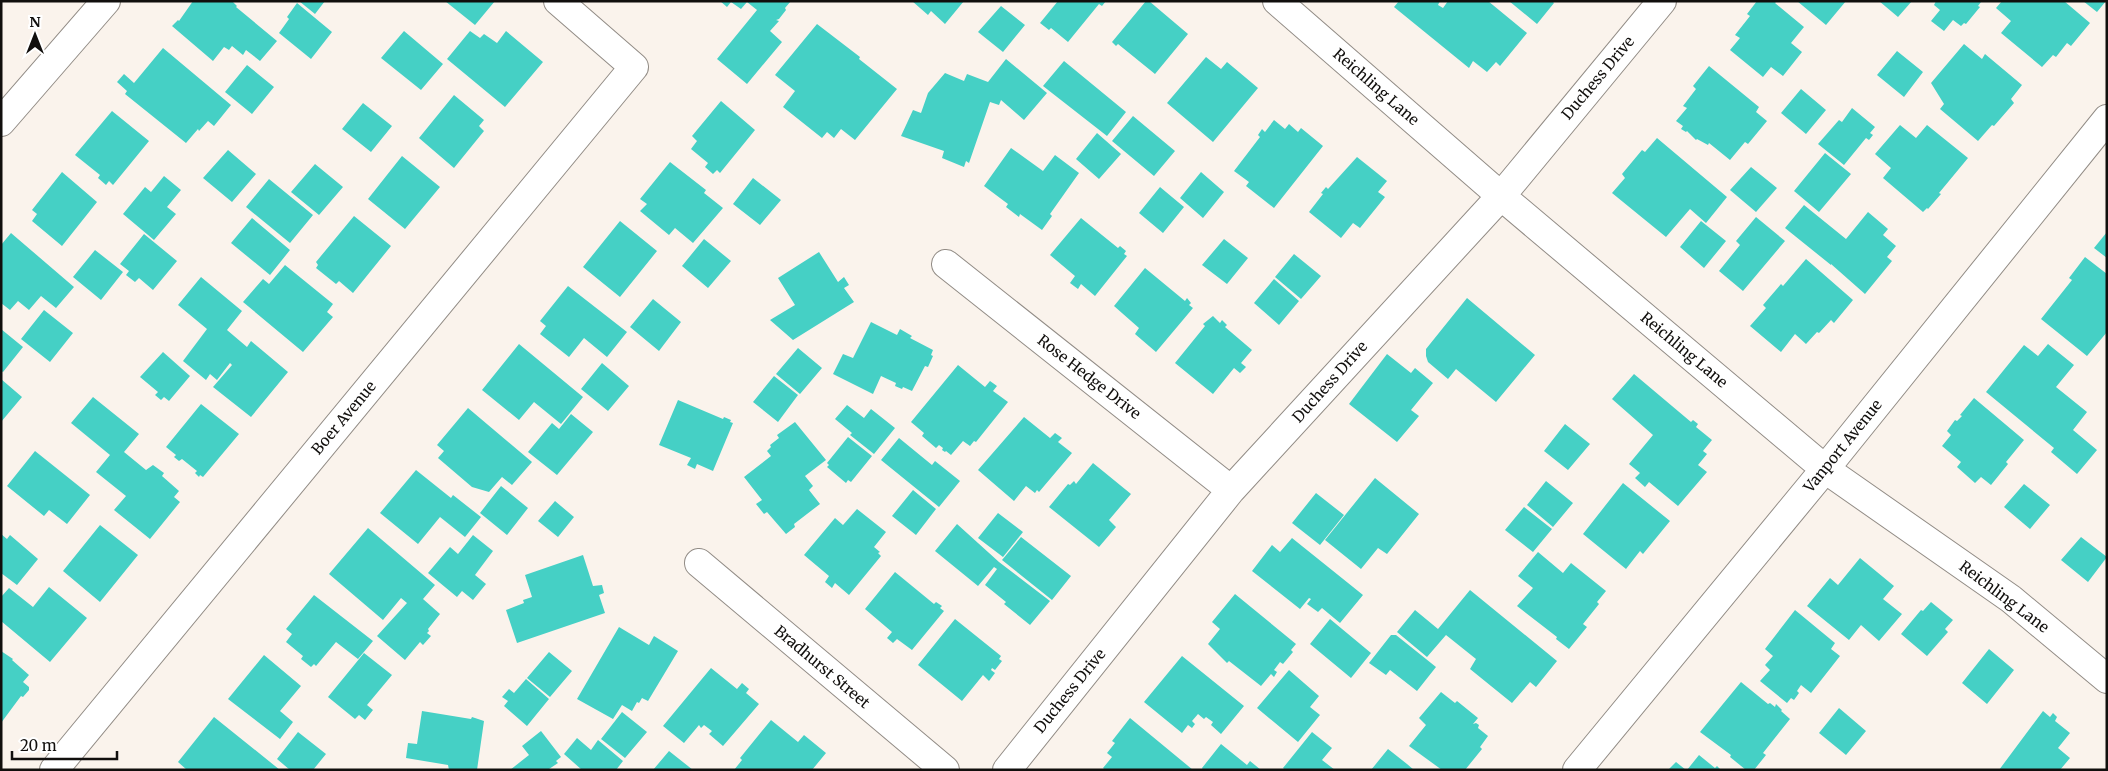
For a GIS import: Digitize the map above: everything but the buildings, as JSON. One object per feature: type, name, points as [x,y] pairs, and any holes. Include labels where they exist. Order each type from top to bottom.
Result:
[{"type":"street","points":[[1,122],[106,1]]},
{"type":"street","name":"Boer Avenue","points":[[54,770],[634,67],[558,1]]},
{"type":"street","name":"Reichling Lane","points":[[1277,1],[1500,196],[1825,469],[2012,599],[2107,680]]},
{"type":"street","name":"Duchess Drive","points":[[1007,770],[1231,490],[1500,196],[1662,1]]},
{"type":"street","name":"Vanport Avenue","points":[[1577,770],[1825,469],[2107,119]]},
{"type":"street","name":"Rose Hedge Drive","points":[[946,264],[1231,490]]},
{"type":"street","name":"Bradhurst Street","points":[[699,563],[945,770]]}]
